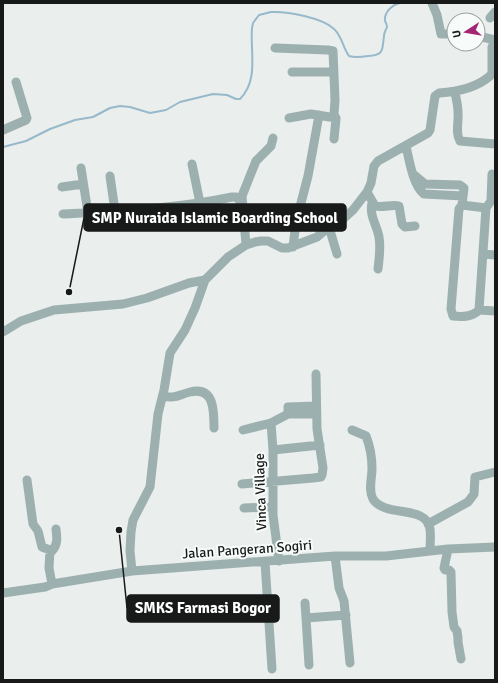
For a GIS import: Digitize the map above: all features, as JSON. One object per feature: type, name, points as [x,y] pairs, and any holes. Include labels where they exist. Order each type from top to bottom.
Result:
[{"type":"street","points":[[432,3],[437,15],[441,34],[446,34]]},
{"type":"street","points":[[132,571],[130,551],[133,520],[150,487],[156,425],[170,353],[195,308],[205,280],[228,257],[246,245],[261,241],[268,241],[282,248],[292,247],[318,237],[329,227],[340,222],[353,210],[367,192],[371,183],[374,166],[378,161],[428,133],[430,130],[435,96],[439,93],[455,92],[467,89],[490,76],[492,73],[492,47],[495,40]]},
{"type":"street","points":[[275,48],[332,50],[334,53],[334,114],[336,118],[334,139]]},
{"type":"street","points":[[292,72],[334,72]]},
{"type":"street","points":[[3,130],[26,120],[27,118],[16,82]]},
{"type":"street","points":[[455,92],[458,111],[457,134],[460,141],[495,144]]},
{"type":"street","points":[[289,118],[311,114],[336,118]]},
{"type":"street","points":[[292,247],[296,222],[308,176],[319,115]]},
{"type":"street","points":[[246,245],[242,196],[256,161],[271,146],[273,138]]},
{"type":"street","points":[[406,146],[413,174],[420,191],[424,194],[463,200],[486,208]]},
{"type":"street","points":[[192,164],[200,203]]},
{"type":"street","points":[[81,168],[88,213]]},
{"type":"street","points":[[463,200],[459,209],[451,309],[453,316],[460,317],[474,315],[479,310],[486,208],[491,201],[492,174]]},
{"type":"street","points":[[110,176],[115,211]]},
{"type":"street","points":[[62,187],[83,184]]},
{"type":"street","points":[[367,192],[372,203],[371,215],[378,234],[380,245],[378,269]]},
{"type":"street","points":[[64,214],[159,208],[236,197],[242,203]]},
{"type":"street","points":[[372,203],[379,207],[398,205],[402,224],[405,227],[415,226]]},
{"type":"street","points":[[329,227],[337,254]]},
{"type":"street","points":[[483,254],[495,255]]},
{"type":"street","points":[[3,332],[21,321],[54,310],[123,304],[147,298],[185,284],[205,280]]},
{"type":"street","points":[[479,310],[495,312]]},
{"type":"street","points":[[242,484],[321,476],[323,473],[317,429],[316,374]]},
{"type":"street","points":[[162,396],[171,398],[190,392],[198,391],[206,393],[211,400],[214,428]]},
{"type":"street","points":[[243,430],[271,423],[288,414],[316,410]]},
{"type":"street","name":"Vinca Village","points":[[271,423],[274,481],[272,507],[279,561]]},
{"type":"street","points":[[352,430],[366,436],[369,444],[372,462],[370,489],[375,501],[380,506],[414,513],[421,517],[428,524],[430,529],[430,551]]},
{"type":"street","points":[[273,450],[320,445]]},
{"type":"street","points":[[428,524],[468,502],[474,494],[475,477],[495,472]]},
{"type":"street","points":[[27,480],[33,524],[38,531],[42,547],[52,551],[55,548],[57,541],[56,529]]},
{"type":"street","points":[[244,508],[272,507]]},
{"type":"street","name":"Jalan Pangeran Sogiri","points":[[3,593],[132,571],[335,556],[386,556],[448,549],[495,547]]},
{"type":"street","points":[[448,549],[444,568],[446,570],[450,570],[451,572],[452,612],[454,627],[457,631],[461,658]]},
{"type":"street","points":[[50,550],[49,568],[52,584]]},
{"type":"street","points":[[335,556],[339,588],[344,601],[346,615],[350,663]]},
{"type":"street","points":[[265,562],[272,669]]},
{"type":"street","points":[[305,603],[308,664]]},
{"type":"street","points":[[306,618],[346,615]]},
{"type":"waterway","points":[[3,147],[26,141],[50,129],[75,120],[93,117],[110,108],[120,106],[130,107],[150,113],[166,110],[180,102],[213,94],[227,95],[240,99],[246,91],[252,75],[253,23],[259,15],[271,12],[304,16],[329,25],[339,35],[349,56],[358,57],[380,53],[383,48],[384,33],[387,27],[385,21],[387,12],[391,7],[400,3]]},
{"type":"place","name":"SMP Nuraida Islamic Boarding School","points":[[69,292]]},
{"type":"place","name":"SMKS Farmasi Bogor","points":[[119,530]]}]
